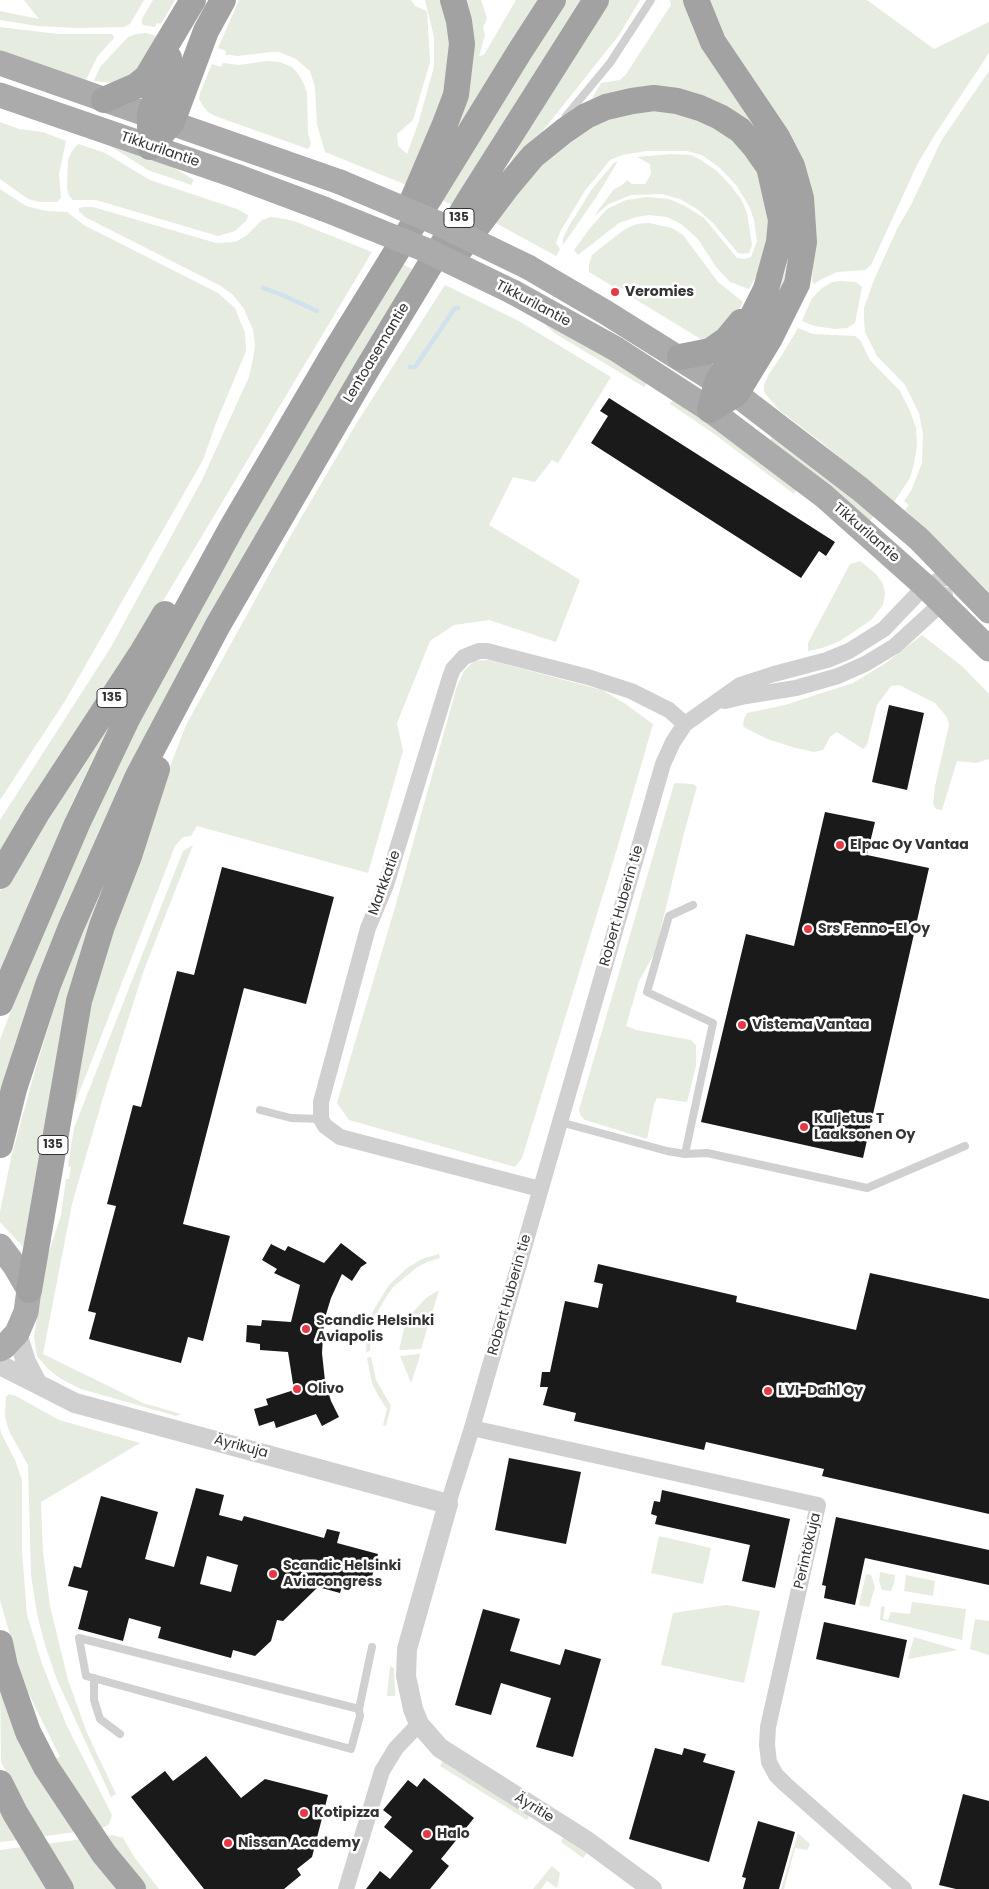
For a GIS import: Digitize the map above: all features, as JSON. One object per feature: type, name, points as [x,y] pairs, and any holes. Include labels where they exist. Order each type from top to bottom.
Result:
[{"type":"highway","points":[[150,147],[161,118],[223,0]]},
{"type":"highway","points":[[378,283],[436,148],[456,94],[462,44],[459,21],[453,0]]},
{"type":"highway","name":"135","points":[[0,876],[37,812],[143,651],[187,577],[232,526],[334,353],[514,59],[553,0]]},
{"type":"highway","name":"Lentoasemantie","points":[[172,713],[255,560],[367,369],[470,199],[596,0]]},
{"type":"highway","points":[[696,0],[713,42],[778,137],[792,166],[801,198],[804,242],[797,284],[770,338],[710,410]]},
{"type":"highway","points":[[161,118],[188,10]]},
{"type":"highway","points":[[104,100],[136,86],[147,77],[188,10]]},
{"type":"highway","points":[[367,369],[408,325],[458,252],[533,156],[586,116],[632,101],[654,98],[677,101],[700,108],[720,117],[740,130],[769,167],[776,194],[781,220],[774,266],[761,299],[731,359],[727,388]]},
{"type":"highway","points":[[680,358],[710,351],[727,339],[761,299]]},
{"type":"highway","points":[[0,1003],[77,824],[128,717],[232,526]]},
{"type":"highway","points":[[0,1145],[25,1056],[61,952],[131,793],[172,713]]},
{"type":"highway","name":"135","points":[[29,1290],[79,1001],[102,926],[129,856],[156,773],[172,713]]},
{"type":"highway","points":[[0,1643],[5,1666],[28,1732],[46,1767],[104,1854],[133,1889]]},
{"type":"highway","points":[[0,1783],[55,1880]]},
{"type":"main road","name":"Tikkurilantie","points":[[0,62],[340,182],[437,223],[528,267],[727,388],[860,489],[919,540],[989,611]]},
{"type":"main road","name":"Tikkurilantie","points":[[0,94],[324,208],[426,250],[513,292],[616,349],[710,410],[824,496],[934,594],[989,648]]},
{"type":"main road","points":[[0,1246],[15,1266],[29,1290]]},
{"type":"main road","name":"135","points":[[8,1341],[26,1312],[29,1290]]},
{"type":"street","name":"Robert Huberin tie","points":[[711,705],[746,696],[796,688],[847,672],[865,664],[895,646],[934,594],[952,575]]},
{"type":"street","name":"Robert Huberin tie","points":[[419,1724],[413,1709],[406,1676],[407,1649],[663,764],[673,742],[685,724],[740,686],[774,674],[838,656],[854,649],[934,594]]},
{"type":"street","name":"Markkatie","points":[[321,1118],[321,1102],[368,928],[386,885],[450,677],[459,662],[471,654],[487,651],[588,677],[630,691],[669,710],[685,724]]},
{"type":"street","points":[[321,1118],[331,1132],[340,1137],[540,1189]]},
{"type":"street","points":[[8,1341],[26,1362],[38,1383]]},
{"type":"street","name":"Äyrikuja","points":[[0,1365],[75,1403],[448,1504]]},
{"type":"street","name":"Perintökuja","points":[[472,1428],[818,1505],[768,1727],[769,1762],[776,1775],[785,1784],[904,1889]]},
{"type":"street","points":[[346,1889],[382,1771],[396,1748],[419,1724]]},
{"type":"street","name":"Äyritie","points":[[419,1724],[440,1748],[587,1841],[652,1889]]},
{"type":"lane","points":[[533,156],[610,63],[651,0]]},
{"type":"lane","points":[[685,1154],[714,1022],[647,992],[669,916],[693,905]]},
{"type":"lane","points":[[260,1110],[291,1118],[321,1118]]},
{"type":"lane","points":[[560,1122],[667,1151],[685,1154],[707,1153],[866,1188],[965,1146]]},
{"type":"lane","points":[[359,1709],[79,1638],[86,1676],[351,1749],[360,1716],[359,1709],[372,1647]]},
{"type":"lane","points":[[94,1678],[94,1700],[100,1718],[120,1734]]},
{"type":"shaded area","points":[[24,0],[144,0],[130,24],[124,27],[78,28],[38,26],[0,20],[0,11],[39,19]]},
{"type":"shaded area","points":[[153,0],[175,0],[161,24],[157,23],[155,27],[143,25],[142,23],[142,19]]},
{"type":"shaded area","points":[[239,0],[411,0],[415,6],[427,11],[430,62],[413,120],[397,134],[398,146],[407,154],[418,124],[434,67],[434,37],[425,0],[443,0],[451,28],[446,96],[409,186],[325,152],[317,124],[315,87],[310,71],[296,59],[279,52],[238,56],[225,55],[226,51],[218,48]]},
{"type":"shaded area","points":[[460,0],[481,0],[487,18],[483,28],[485,35],[479,56],[484,55],[516,0],[539,0],[454,136]]},
{"type":"shaded area","points":[[566,0],[584,0],[454,206],[440,199]]},
{"type":"shaded area","points":[[609,0],[640,0],[619,35],[507,176],[508,167],[531,124]]},
{"type":"shaded area","points":[[670,0],[689,0],[704,43],[776,147],[788,171],[795,191],[799,215],[799,235],[794,271],[780,306],[772,303],[785,272],[791,243],[790,217],[787,192],[776,167],[763,145],[741,122],[715,105],[689,94],[660,91],[633,92],[595,102],[591,100],[601,83],[620,80],[626,74],[671,5]]},
{"type":"shaded area","points":[[706,0],[867,0],[934,49],[989,22],[989,53],[917,165],[871,265],[865,270],[837,272],[814,284],[812,280],[816,227],[747,80]]},
{"type":"shaded area","points":[[0,27],[58,34],[111,34],[114,38],[97,57],[86,80],[0,52]]},
{"type":"shaded area","points":[[146,33],[157,36],[138,71],[114,83],[94,81],[100,67],[128,37]]},
{"type":"shaded area","points":[[267,61],[280,62],[292,67],[304,84],[307,93],[308,134],[311,144],[308,149],[215,116],[208,112],[199,99],[212,64],[221,67],[223,63],[239,65]]},
{"type":"shaded area","points":[[989,71],[989,592],[905,510],[909,505],[904,501],[911,491],[922,463],[923,435],[919,413],[905,385],[877,356],[865,332],[864,308],[874,280],[897,229],[912,203],[941,141]]},
{"type":"shaded area","points":[[658,106],[722,127],[760,169],[769,200],[768,233],[762,265],[749,289],[730,282],[716,267],[698,239],[681,224],[667,217],[649,215],[619,223],[578,255],[574,250],[607,209],[626,200],[646,197],[669,199],[685,206],[704,218],[737,258],[751,257],[757,241],[754,220],[750,208],[737,186],[720,168],[702,155],[687,151],[646,151],[622,155],[610,160],[584,192],[560,232],[556,243],[560,249],[556,256],[492,221],[541,159],[584,125]]},
{"type":"shaded area","points":[[0,122],[19,129],[43,132],[66,141],[59,174],[61,198],[57,202],[40,202],[28,199],[0,179]]},
{"type":"shaded area","points":[[78,144],[105,153],[150,180],[237,209],[248,215],[247,220],[235,231],[218,236],[96,200],[73,200],[69,196],[67,188],[68,160]]},
{"type":"shaded area","points":[[107,144],[166,163],[194,180],[191,185],[148,170]]},
{"type":"shaded area","points":[[671,154],[691,155],[701,160],[717,171],[732,187],[742,201],[747,213],[752,245],[749,253],[738,253],[713,223],[697,209],[680,199],[662,194],[631,195],[609,204],[594,216],[614,189],[621,186],[627,180],[632,184],[645,184],[651,174],[650,164],[637,157]]},
{"type":"shaded area","points":[[618,161],[597,196],[563,245],[563,238],[569,226],[592,189],[614,163]]},
{"type":"shaded area","points":[[0,189],[26,206],[46,211],[67,212],[84,225],[218,293],[235,308],[245,333],[246,351],[203,460],[65,701],[0,800]]},
{"type":"shaded area","points":[[93,207],[216,243],[235,242],[246,236],[262,220],[271,217],[284,219],[294,221],[372,252],[124,666],[0,858],[0,820],[111,647],[202,480],[249,377],[255,345],[253,330],[244,309],[233,295],[221,286],[85,217],[79,211],[79,208]]},
{"type":"shaded area","points":[[649,223],[672,228],[683,235],[718,282],[743,302],[731,323],[704,341],[625,293],[626,291],[615,285],[614,287],[589,272],[592,255],[598,250],[625,229],[637,224]]},
{"type":"shaded area","points":[[400,263],[414,270],[47,958],[15,1043],[0,1098],[0,1040],[45,919],[74,852],[185,630]]},
{"type":"shaded area","points":[[832,282],[856,282],[862,287],[855,323],[847,328],[835,329],[815,326],[802,321],[812,298],[822,288]]},
{"type":"shaded area","points":[[445,285],[517,320],[611,377],[558,463],[552,460],[535,482],[513,477],[489,525],[580,580],[556,642],[489,620],[454,625],[430,641],[397,723],[403,751],[368,873],[197,826],[191,836],[183,837],[175,846],[67,1124],[79,1043],[128,876],[186,725],[291,535],[356,424]]},
{"type":"shaded area","points":[[548,321],[649,381],[644,387],[556,334],[545,325]]},
{"type":"shaded area","points":[[798,328],[813,334],[855,336],[860,340],[870,360],[900,391],[916,428],[917,445],[910,478],[894,502],[779,410],[764,392],[764,385],[769,374]]},
{"type":"shaded area","points":[[674,398],[798,488],[794,494],[713,433],[670,404]]},
{"type":"shaded area","points":[[776,433],[876,513],[870,521],[769,441]]},
{"type":"shaded area","points":[[860,561],[876,574],[883,584],[885,594],[883,605],[871,620],[840,641],[808,651],[808,643],[850,564]]},
{"type":"shaded area","points":[[922,635],[963,667],[989,694],[989,759],[976,763],[957,761],[942,810],[936,809],[933,804],[935,786],[949,725],[947,717],[935,703],[899,685],[891,686],[877,705],[867,745],[863,749],[837,732],[830,737],[823,750],[814,752],[770,740],[743,726],[747,713],[785,705],[853,683],[886,663]]},
{"type":"shaded area","points":[[489,660],[602,690],[653,724],[616,852],[522,1158],[515,1167],[349,1120],[337,1103],[396,904],[457,686],[464,671],[474,661]]},
{"type":"shaded area","points":[[123,698],[73,801],[0,970],[0,891],[23,850]]},
{"type":"shaded area","points":[[674,784],[693,784],[697,787],[654,954],[639,981],[626,1026],[636,1030],[691,1040],[696,1045],[696,1066],[687,1102],[657,1098],[647,1139],[585,1120],[579,1110]]},
{"type":"shaded area","points":[[193,845],[144,970],[104,1094],[72,1204],[43,1354],[143,1403],[181,1414],[176,1416],[81,1389],[61,1379],[48,1369],[37,1356],[34,1336],[47,1258],[61,1215],[66,1179],[69,1179],[71,1167],[68,1166],[74,1128],[183,851]]},
{"type":"shaded area","points":[[103,888],[23,1247],[0,1222],[0,1212],[11,1158],[59,993],[90,911]]},
{"type":"shaded area","points":[[439,1254],[440,1258],[416,1268],[392,1288],[379,1309],[371,1335],[370,1351],[366,1352],[367,1334],[373,1311],[389,1285],[407,1268],[422,1259]]},
{"type":"shaded area","points":[[439,1290],[421,1349],[399,1350],[404,1329],[413,1312],[426,1298]]},
{"type":"shaded area","points":[[420,1354],[419,1359],[411,1383],[400,1356]]},
{"type":"shaded area","points":[[371,1357],[376,1380],[391,1406],[386,1426],[383,1425],[387,1409],[372,1383],[367,1358]]},
{"type":"shaded area","points":[[9,1394],[59,1420],[140,1443],[41,1502],[43,1552],[50,1606],[68,1680],[87,1733],[116,1794],[111,1797],[57,1680],[37,1614],[31,1575],[28,1465],[9,1431],[5,1417],[6,1397]]},
{"type":"shaded area","points":[[0,1426],[1,1433],[15,1460],[22,1480],[22,1552],[27,1615],[42,1664],[66,1724],[112,1815],[109,1824],[103,1828],[39,1837],[1,1762],[0,1684],[31,1765],[60,1757],[24,1684],[0,1600]]},
{"type":"shaded area","points":[[659,1536],[711,1548],[703,1584],[651,1573]]},
{"type":"shaded area","points":[[880,1572],[895,1575],[891,1591],[882,1590],[879,1581]]},
{"type":"shaded area","points":[[866,1574],[871,1575],[875,1587],[869,1607],[859,1605]]},
{"type":"shaded area","points":[[906,1575],[935,1581],[933,1596],[904,1591]]},
{"type":"shaded area","points":[[912,1602],[966,1609],[962,1640],[880,1620],[881,1606],[885,1607],[883,1619],[888,1620],[891,1612],[910,1614]]},
{"type":"shaded area","points":[[726,1605],[760,1611],[744,1683],[661,1665],[673,1613]]},
{"type":"shaded area","points":[[975,1619],[989,1621],[989,1655],[970,1649]]},
{"type":"shaded area","points":[[914,1637],[958,1650],[908,1659]]},
{"type":"shaded area","points":[[390,1666],[394,1668],[395,1696],[387,1696]]},
{"type":"shaded area","points":[[443,1761],[530,1814],[527,1820],[440,1766]]},
{"type":"shaded area","points":[[0,1802],[18,1840],[0,1842]]},
{"type":"shaded area","points":[[798,1833],[810,1844],[807,1850],[795,1848],[784,1889],[781,1889]]},
{"type":"shaded area","points":[[113,1835],[123,1838],[135,1858],[159,1889],[72,1889],[45,1844]]},
{"type":"shaded area","points":[[564,1836],[588,1852],[583,1858],[561,1842]]},
{"type":"shaded area","points":[[22,1847],[49,1889],[0,1889],[0,1850]]},
{"type":"shaded area","points":[[552,1866],[560,1873],[557,1888],[547,1881],[541,1889],[533,1889]]},
{"type":"building","points":[[609,398],[835,542],[826,556],[819,551],[801,578],[591,443],[608,416],[600,411]]},
{"type":"building","points":[[889,705],[924,713],[907,790],[872,782]]},
{"type":"building","points":[[825,812],[875,822],[867,855],[929,868],[863,1158],[701,1122],[746,934],[794,946]]},
{"type":"building","points":[[222,867],[334,897],[306,1004],[244,988],[183,1224],[230,1236],[203,1341],[188,1337],[181,1363],[89,1339],[96,1313],[88,1311],[116,1206],[107,1204],[133,1105],[141,1107],[177,971],[194,975]]},
{"type":"building","points":[[341,1243],[367,1263],[361,1267],[352,1281],[342,1274],[331,1298],[324,1321],[322,1353],[325,1381],[331,1401],[339,1417],[322,1426],[316,1414],[276,1428],[274,1421],[259,1426],[254,1409],[268,1405],[266,1399],[294,1390],[288,1352],[260,1350],[260,1344],[246,1342],[247,1325],[261,1326],[262,1320],[291,1322],[300,1285],[274,1273],[277,1269],[262,1260],[271,1244],[285,1251],[288,1246],[324,1263]]},
{"type":"building","name":"LVI-Dahl Oy","points":[[598,1264],[737,1296],[736,1302],[856,1330],[870,1273],[989,1299],[989,1514],[822,1476],[824,1469],[706,1442],[704,1450],[574,1421],[576,1413],[543,1405],[548,1387],[540,1387],[542,1372],[550,1372],[565,1301],[598,1308],[603,1284],[594,1282]]},
{"type":"building","points":[[509,1458],[581,1472],[566,1544],[495,1530]]},
{"type":"building","points":[[196,1488],[224,1495],[219,1515],[242,1521],[244,1516],[324,1538],[327,1529],[340,1532],[337,1543],[378,1554],[370,1584],[351,1579],[350,1585],[343,1583],[340,1593],[318,1587],[283,1621],[277,1620],[271,1641],[255,1656],[233,1650],[231,1658],[158,1638],[161,1627],[129,1618],[123,1641],[78,1629],[88,1591],[68,1586],[74,1566],[81,1568],[101,1496],[158,1512],[145,1559],[174,1567]],"holes":[[[207,1556],[238,1565],[231,1592],[200,1584]]]},
{"type":"building","points":[[662,1490],[790,1519],[775,1588],[742,1581],[750,1545],[655,1524],[657,1516],[651,1514],[654,1501],[660,1502]]},
{"type":"building","points":[[836,1517],[989,1550],[989,1585],[865,1558],[855,1605],[824,1598],[826,1586],[822,1585]]},
{"type":"building","points":[[483,1609],[520,1619],[510,1651],[560,1665],[565,1649],[601,1659],[573,1757],[536,1747],[551,1698],[501,1683],[491,1715],[455,1705]]},
{"type":"building","points":[[824,1622],[907,1640],[899,1678],[816,1659]]},
{"type":"building","points":[[655,1748],[682,1755],[684,1748],[706,1754],[703,1762],[735,1771],[709,1862],[629,1839]]},
{"type":"building","points":[[206,1756],[241,1798],[265,1779],[328,1795],[312,1857],[297,1869],[301,1875],[284,1889],[204,1889],[131,1797],[165,1771],[173,1781]]},
{"type":"building","name":"Halo","points":[[424,1778],[474,1818],[441,1859],[449,1866],[430,1889],[366,1889],[380,1871],[390,1879],[413,1851],[384,1827],[392,1817],[383,1810],[408,1780],[417,1787]]},
{"type":"building","points":[[963,1794],[989,1801],[989,1889],[956,1889],[939,1885]]},
{"type":"building","points":[[758,1821],[795,1832],[779,1889],[743,1889],[746,1878],[742,1877]]},
{"type":"waterway","points":[[263,288],[317,311]]},
{"type":"waterway","points":[[410,367],[415,367],[455,308],[458,308]]},
{"type":"place","name":"Veromies","points":[[615,292]]},
{"type":"place","name":"Elpac Oy Vantaa","points":[[840,845]]},
{"type":"place","name":"Srs Fenno-El Oy","points":[[808,929]]},
{"type":"place","name":"Vistema Vantaa","points":[[742,1025]]},
{"type":"place","name":"Kuljetus T Laaksonen Oy","points":[[804,1127]]},
{"type":"place","name":"Scandic Helsinki Aviapolis","points":[[306,1329]]},
{"type":"place","name":"Olivo","points":[[297,1389]]},
{"type":"place","name":"LVI-Dahl Oy","points":[[768,1391]]},
{"type":"place","name":"Scandic Helsinki Aviacongress","points":[[273,1574]]},
{"type":"place","name":"Kotipizza","points":[[304,1813]]},
{"type":"place","name":"Halo","points":[[427,1834]]},
{"type":"place","name":"Nissan Academy","points":[[228,1843]]}]
